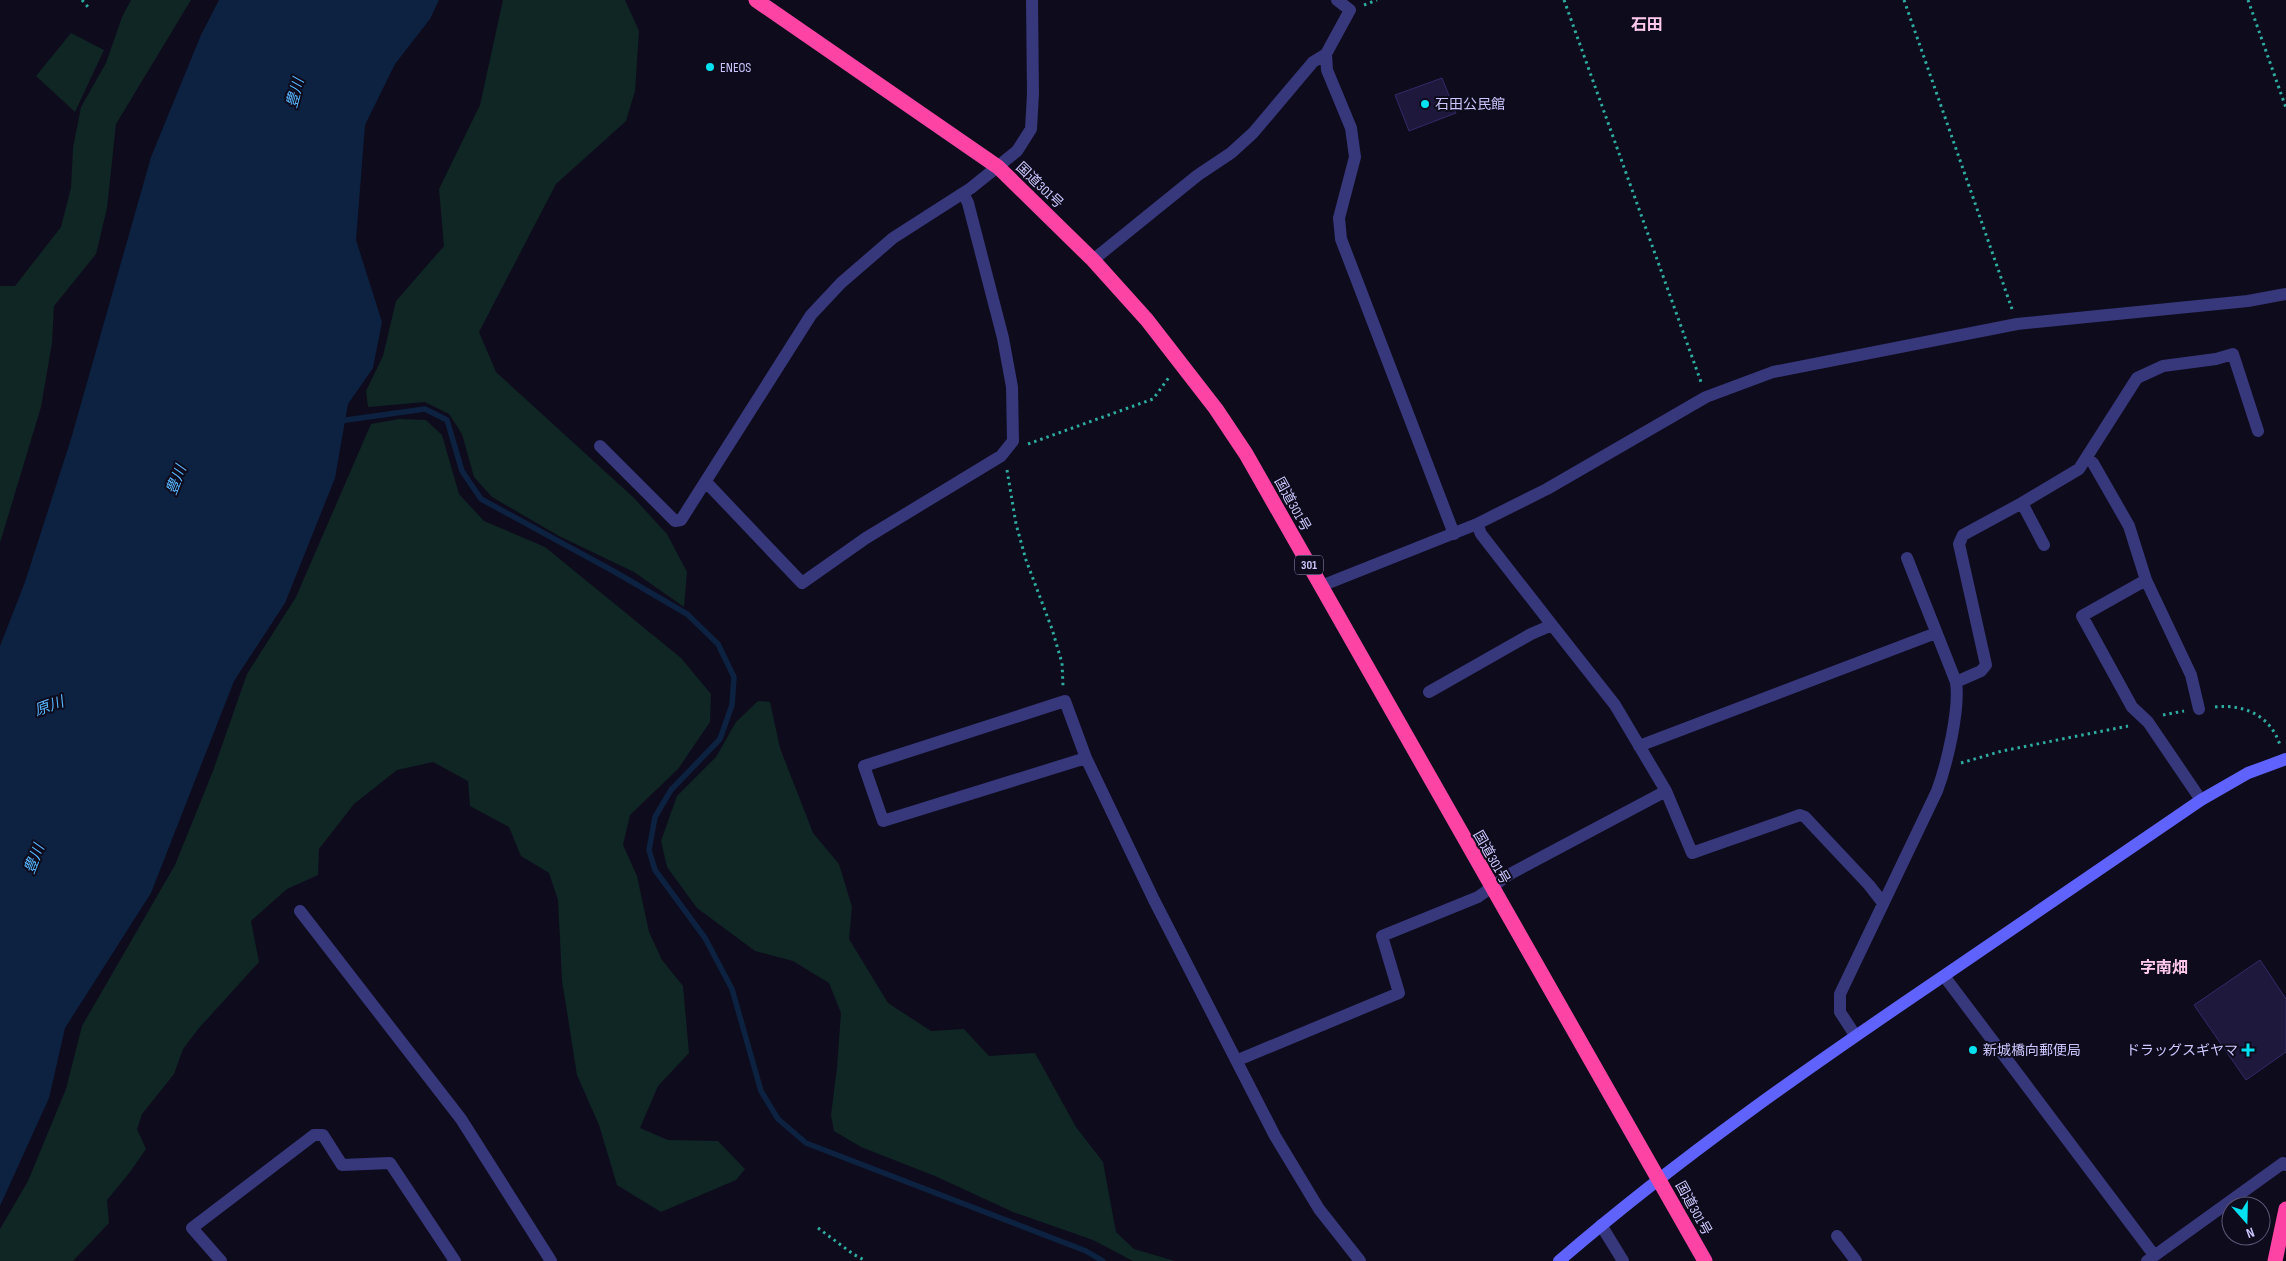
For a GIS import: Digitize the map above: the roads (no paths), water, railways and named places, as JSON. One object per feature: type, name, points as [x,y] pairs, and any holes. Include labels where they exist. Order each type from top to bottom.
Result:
[{"type":"highway","name":"国道301号","points":[[756,0],[998,167],[1093,260],[1180,362],[1216,409],[1246,454],[1705,1261]]},
{"type":"highway","points":[[2275,1261],[2286,1209]]},
{"type":"street","points":[[600,446],[675,520],[681,520],[810,315],[841,283],[893,238],[963,193],[1017,151],[1031,128],[1033,94],[1032,0]]},
{"type":"street","points":[[1093,260],[1198,175],[1254,133],[1313,62],[1326,54],[1350,10],[1337,0]]},
{"type":"street","points":[[1326,54],[1327,70],[1351,128],[1355,157],[1339,218],[1341,239],[1454,534]]},
{"type":"street","points":[[706,482],[802,583],[866,538],[942,493],[1008,450],[1013,441],[1012,387],[1003,338],[968,203],[963,193]]},
{"type":"street","points":[[1321,586],[1477,524],[1547,489],[1706,397],[1773,372],[2017,324],[2248,301],[2286,294]]},
{"type":"street","points":[[1956,682],[1981,671],[1986,665],[1959,544],[1963,535],[2079,469],[2137,378],[2163,366],[2200,362],[2233,354],[2258,430]]},
{"type":"street","points":[[2087,458],[2093,463],[2129,526],[2146,580],[2191,675],[2199,709]]},
{"type":"street","points":[[2022,503],[2044,545]]},
{"type":"street","points":[[1477,524],[1481,534],[1615,706],[1666,791],[1692,853],[1800,815],[1869,885],[1883,903]]},
{"type":"street","points":[[1855,1035],[1840,1012],[1840,994],[1937,790],[1946,767],[1958,696],[1956,682],[1907,558]]},
{"type":"street","points":[[2146,580],[2082,616],[2132,707],[2148,722],[2201,800]]},
{"type":"street","points":[[1429,692],[1531,634],[1552,626]]},
{"type":"street","points":[[1639,746],[1936,633]]},
{"type":"street","points":[[1086,758],[883,821],[864,766],[1065,701],[1086,758],[1183,958],[1238,1060],[1275,1136],[1319,1208],[1360,1261]]},
{"type":"street","points":[[1559,1261],[1659,1178],[1755,1105],[1855,1035],[2201,800],[2248,773],[2286,759]]},
{"type":"street","points":[[1238,1060],[1400,993],[1382,936],[1478,897],[1510,874],[1666,791]]},
{"type":"street","points":[[300,911],[461,1118],[547,1260]]},
{"type":"street","points":[[1944,976],[2151,1258],[2283,1163],[2286,1165]]},
{"type":"street","points":[[221,1261],[192,1228],[314,1135],[323,1135],[342,1164],[390,1163],[455,1261]]},
{"type":"street","points":[[1601,1225],[1623,1261]]},
{"type":"street","points":[[1837,1236],[1856,1261]]},
{"type":"water","points":[[219,0],[439,0],[430,19],[395,64],[365,125],[356,240],[382,322],[373,368],[348,404],[335,478],[285,603],[234,681],[151,893],[65,1028],[49,1098],[0,1206],[0,646],[25,582],[71,439],[151,157],[201,35]]},
{"type":"waterway","points":[[339,421],[425,409],[447,420],[462,471],[481,499],[615,572],[687,614],[718,644],[734,677],[732,705],[720,739],[671,790],[655,817],[649,850],[655,870],[705,938],[732,989],[761,1091],[778,1119],[806,1143],[1086,1251],[1103,1261]]},
{"type":"place","name":"ENEOS","points":[[710,67]]},
{"type":"place","name":"石田公民館","points":[[1425,104]]},
{"type":"place","name":"新城橋向郵便局","points":[[1973,1050]]},
{"type":"place","name":"ドラッグスギヤマ","points":[[2248,1050]]},
{"type":"district","name":"石田","points":[[1647,24]]},
{"type":"district","name":"字南畑","points":[[2164,967]]},
{"type":"water label","name":"豊川","points":[[295,93]]},
{"type":"water label","name":"豊川","points":[[176,480]]},
{"type":"water label","name":"原川","points":[[49,706]]},
{"type":"water label","name":"豊川","points":[[34,859]]}]
